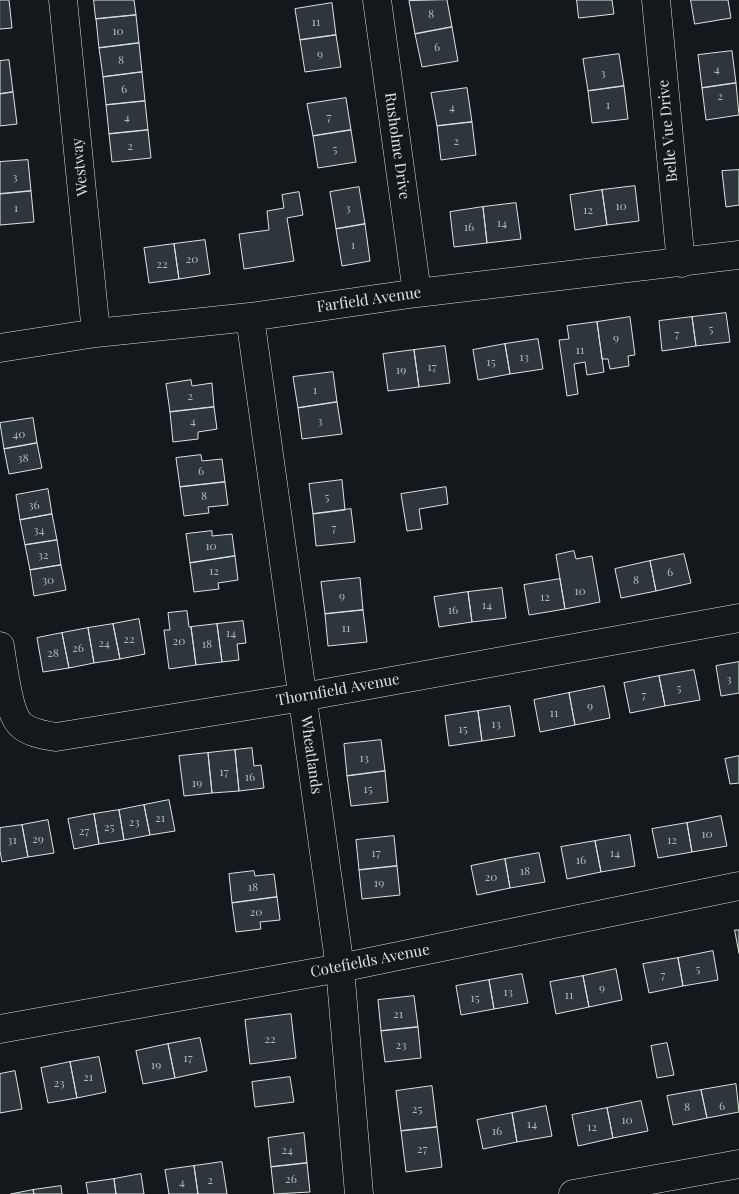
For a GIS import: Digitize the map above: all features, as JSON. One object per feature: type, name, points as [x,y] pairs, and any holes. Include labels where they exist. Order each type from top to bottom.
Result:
[{"type":"street","name":"Westway","points":[[63,0],[96,333]]},
{"type":"street","name":"Rusholme Drive","points":[[377,0],[417,293]]},
{"type":"street","name":"Belle Vue Drive","points":[[656,0],[681,263]]},
{"type":"street","name":"Farfield Avenue","points":[[0,348],[96,333],[250,317],[417,293],[739,255]]},
{"type":"street","name":"Wheatlands","points":[[250,317],[340,968],[359,1194]]},
{"type":"street","name":"Thornfield Avenue","points":[[0,646],[12,709],[20,724],[38,734],[56,737],[303,697],[739,618]]},
{"type":"street","name":"Cotefields Avenue","points":[[0,1029],[340,968],[739,886]]},
{"type":"street","points":[[573,1194],[669,1185],[739,1164]]},
{"type":"building","points":[[0,0],[9,0],[12,28],[0,29]]},
{"type":"building","points":[[94,0],[134,0],[136,15],[96,19]]},
{"type":"building","points":[[447,0],[452,27],[415,34],[409,1]]},
{"type":"building","points":[[577,0],[612,0],[614,14],[579,18]]},
{"type":"building","points":[[691,0],[728,0],[731,18],[695,24]]},
{"type":"building","points":[[332,3],[336,35],[300,40],[295,9]]},
{"type":"building","points":[[136,15],[139,43],[99,48],[96,19]]},
{"type":"building","points":[[452,27],[458,61],[422,67],[415,34]]},
{"type":"building","points":[[336,35],[341,67],[305,72],[300,40]]},
{"type":"building","points":[[139,43],[142,72],[103,77],[99,48]]},
{"type":"building","points":[[732,51],[736,83],[702,88],[698,55]]},
{"type":"building","points":[[619,54],[624,86],[588,91],[583,59]]},
{"type":"building","points":[[9,60],[13,92],[0,94],[0,61]]},
{"type":"building","points":[[142,72],[145,101],[106,105],[103,77]]},
{"type":"building","points":[[736,83],[739,115],[706,120],[702,88]]},
{"type":"building","points":[[624,86],[628,119],[592,123],[588,91]]},
{"type":"building","points":[[467,88],[472,122],[437,126],[431,93]]},
{"type":"building","points":[[13,92],[17,124],[0,126],[0,94]]},
{"type":"building","points":[[346,98],[351,130],[313,136],[307,104]]},
{"type":"building","points":[[145,101],[148,130],[109,134],[106,105]]},
{"type":"building","points":[[472,122],[476,155],[441,160],[437,126]]},
{"type":"building","points":[[148,130],[151,158],[112,162],[109,134]]},
{"type":"building","points":[[351,130],[356,162],[318,168],[313,136]]},
{"type":"building","points":[[28,160],[31,191],[0,194],[0,162]]},
{"type":"building","points":[[739,170],[739,205],[726,207],[722,171]]},
{"type":"building","points":[[635,186],[639,221],[607,225],[602,190]]},
{"type":"building","points":[[359,187],[365,224],[336,229],[330,192]]},
{"type":"building","points":[[602,190],[607,225],[575,230],[570,195]]},
{"type":"building","points":[[31,191],[34,222],[0,225],[0,194]]},
{"type":"building","points":[[299,192],[303,215],[287,218],[294,261],[244,269],[239,234],[269,230],[267,211],[284,208],[282,195]]},
{"type":"building","points":[[516,203],[521,239],[487,243],[483,207]]},
{"type":"building","points":[[483,207],[487,243],[454,247],[450,212]]},
{"type":"building","points":[[365,224],[370,261],[342,266],[336,229]]},
{"type":"building","points":[[205,240],[210,274],[179,279],[174,244]]},
{"type":"building","points":[[174,244],[179,279],[149,283],[144,248]]},
{"type":"building","points":[[726,313],[730,342],[696,346],[692,317]]},
{"type":"building","points":[[630,317],[635,355],[628,356],[629,366],[610,369],[608,359],[602,359],[597,322]]},
{"type":"building","points":[[692,317],[696,346],[662,351],[659,321]]},
{"type":"building","points":[[597,322],[604,372],[587,375],[585,362],[574,364],[578,394],[567,396],[559,340],[569,339],[567,326]]},
{"type":"building","points":[[538,339],[543,369],[510,374],[505,344]]},
{"type":"building","points":[[505,344],[510,374],[478,380],[473,350]]},
{"type":"building","points":[[445,346],[450,383],[419,387],[414,350]]},
{"type":"building","points":[[414,350],[419,387],[388,391],[383,354]]},
{"type":"building","points":[[333,372],[337,402],[298,408],[293,377]]},
{"type":"building","points":[[191,380],[192,386],[212,383],[214,407],[170,412],[166,384]]},
{"type":"building","points":[[337,402],[342,434],[302,439],[298,408]]},
{"type":"building","points":[[214,407],[217,429],[198,432],[198,439],[173,442],[170,412]]},
{"type":"building","points":[[33,418],[37,443],[4,449],[0,423]]},
{"type":"building","points":[[37,443],[42,468],[9,474],[4,449]]},
{"type":"building","points":[[201,455],[202,461],[222,459],[225,482],[180,487],[176,458]]},
{"type":"building","points":[[342,480],[345,510],[313,514],[309,484]]},
{"type":"building","points":[[225,482],[228,505],[208,507],[209,513],[184,516],[180,487]]},
{"type":"building","points":[[446,487],[448,504],[419,509],[422,529],[407,531],[401,494]]},
{"type":"building","points":[[48,489],[52,514],[20,520],[16,495]]},
{"type":"building","points":[[351,509],[355,542],[316,546],[313,514]]},
{"type":"building","points":[[52,514],[57,540],[25,545],[20,520]]},
{"type":"building","points":[[212,531],[212,536],[232,534],[235,556],[190,563],[186,534]]},
{"type":"building","points":[[57,540],[61,565],[30,570],[25,545]]},
{"type":"building","points":[[574,551],[576,559],[592,556],[600,602],[565,609],[556,555]]},
{"type":"building","points":[[684,554],[691,583],[656,591],[650,561]]},
{"type":"building","points":[[235,556],[238,580],[218,583],[219,589],[194,592],[190,563]]},
{"type":"building","points":[[650,561],[656,591],[621,598],[615,569]]},
{"type":"building","points":[[61,565],[66,590],[34,596],[30,570]]},
{"type":"building","points":[[360,578],[363,610],[325,614],[321,582]]},
{"type":"building","points":[[560,579],[565,609],[529,615],[524,585]]},
{"type":"building","points":[[502,588],[506,618],[472,622],[468,592]]},
{"type":"building","points":[[468,592],[472,622],[439,627],[434,597]]},
{"type":"building","points":[[363,610],[367,642],[328,646],[325,614]]},
{"type":"building","points":[[187,611],[196,665],[169,669],[164,630],[170,630],[168,613]]},
{"type":"building","points":[[139,619],[145,654],[120,659],[113,624]]},
{"type":"building","points":[[243,621],[246,643],[237,644],[239,660],[222,662],[217,624]]},
{"type":"building","points":[[113,624],[120,659],[94,663],[88,628]]},
{"type":"building","points":[[217,624],[222,662],[196,665],[191,627]]},
{"type":"building","points":[[88,628],[94,663],[69,668],[62,633]]},
{"type":"building","points":[[62,633],[69,668],[43,672],[37,638]]},
{"type":"building","points":[[739,662],[739,693],[721,696],[716,666]]},
{"type":"building","points":[[694,670],[700,700],[665,706],[659,676]]},
{"type":"building","points":[[659,676],[665,706],[630,713],[624,683]]},
{"type":"building","points":[[604,686],[610,718],[575,725],[569,693]]},
{"type":"building","points":[[569,693],[575,725],[540,732],[534,700]]},
{"type":"building","points":[[510,706],[515,736],[482,741],[478,711]]},
{"type":"building","points":[[478,711],[482,741],[449,746],[445,716]]},
{"type":"building","points":[[381,740],[385,771],[347,776],[344,744]]},
{"type":"building","points":[[252,748],[254,766],[261,765],[264,788],[239,791],[235,750]]},
{"type":"building","points":[[235,750],[239,791],[212,793],[208,753]]},
{"type":"building","points":[[208,753],[212,793],[184,796],[179,756]]},
{"type":"building","points":[[739,756],[739,783],[730,784],[725,759]]},
{"type":"building","points":[[385,771],[388,802],[351,806],[347,776]]},
{"type":"building","points":[[169,800],[175,831],[150,835],[144,805]]},
{"type":"building","points":[[144,805],[150,835],[124,840],[119,810]]},
{"type":"building","points":[[119,810],[124,840],[99,844],[94,814]]},
{"type":"building","points":[[94,814],[99,844],[74,849],[68,819]]},
{"type":"building","points":[[721,816],[727,846],[692,852],[687,823]]},
{"type":"building","points":[[48,820],[54,853],[28,857],[22,825]]},
{"type":"building","points":[[687,823],[692,852],[658,858],[652,829]]},
{"type":"building","points":[[22,825],[28,857],[2,862],[0,828]]},
{"type":"building","points":[[630,835],[635,866],[601,872],[595,841]]},
{"type":"building","points":[[394,836],[397,866],[359,870],[356,840]]},
{"type":"building","points":[[595,841],[601,872],[567,879],[561,847]]},
{"type":"building","points":[[539,853],[545,882],[510,888],[505,859]]},
{"type":"building","points":[[505,859],[510,888],[477,895],[471,866]]},
{"type":"building","points":[[397,866],[400,895],[362,899],[359,870]]},
{"type":"building","points":[[254,871],[255,876],[274,874],[277,897],[232,903],[229,874]]},
{"type":"building","points":[[277,897],[280,920],[260,922],[261,929],[236,932],[232,903]]},
{"type":"building","points":[[735,930],[739,930],[739,953]]},
{"type":"building","points":[[713,951],[718,980],[683,986],[678,958]]},
{"type":"building","points":[[678,958],[683,986],[649,993],[643,964]]},
{"type":"building","points":[[616,969],[622,1000],[589,1007],[583,976]]},
{"type":"building","points":[[522,974],[528,1003],[494,1009],[489,980]]},
{"type":"building","points":[[583,976],[589,1007],[556,1014],[550,982]]},
{"type":"building","points":[[489,980],[494,1009],[461,1015],[456,986]]},
{"type":"building","points":[[414,996],[418,1027],[381,1031],[378,1000]]},
{"type":"building","points":[[291,1014],[296,1058],[250,1064],[245,1020]]},
{"type":"building","points":[[418,1027],[421,1058],[385,1062],[381,1031]]},
{"type":"building","points":[[200,1038],[207,1071],[175,1078],[168,1044]]},
{"type":"building","points":[[667,1043],[674,1075],[657,1078],[651,1046]]},
{"type":"building","points":[[168,1044],[175,1078],[143,1084],[136,1051]]},
{"type":"building","points":[[99,1057],[106,1092],[77,1098],[70,1062]]},
{"type":"building","points":[[70,1062],[77,1098],[48,1103],[41,1068]]},
{"type":"building","points":[[15,1071],[22,1109],[0,1113],[0,1074]]},
{"type":"building","points":[[290,1077],[294,1102],[255,1107],[252,1082]]},
{"type":"building","points":[[736,1084],[739,1112],[707,1118],[701,1090]]},
{"type":"building","points":[[432,1086],[437,1127],[401,1131],[396,1091]]},
{"type":"building","points":[[701,1090],[707,1118],[673,1125],[667,1096]]},
{"type":"building","points":[[641,1101],[648,1131],[613,1138],[607,1108]]},
{"type":"building","points":[[546,1106],[552,1136],[517,1142],[512,1113]]},
{"type":"building","points":[[607,1108],[613,1138],[578,1146],[572,1115]]},
{"type":"building","points":[[512,1113],[517,1142],[483,1149],[477,1120]]},
{"type":"building","points":[[437,1127],[442,1167],[406,1172],[401,1131]]},
{"type":"building","points":[[304,1133],[307,1163],[271,1167],[268,1138]]},
{"type":"building","points":[[222,1162],[227,1194],[198,1194],[194,1166]]},
{"type":"building","points":[[307,1163],[310,1192],[274,1194],[271,1167]]},
{"type":"building","points":[[194,1166],[198,1194],[169,1194],[165,1170]]},
{"type":"building","points":[[141,1174],[144,1194],[116,1194],[114,1179]]},
{"type":"building","points":[[114,1179],[116,1194],[88,1194],[86,1183]]},
{"type":"building","points":[[61,1186],[62,1194],[34,1194],[33,1190]]},
{"type":"building","points":[[33,1190],[34,1194],[11,1194]]}]
